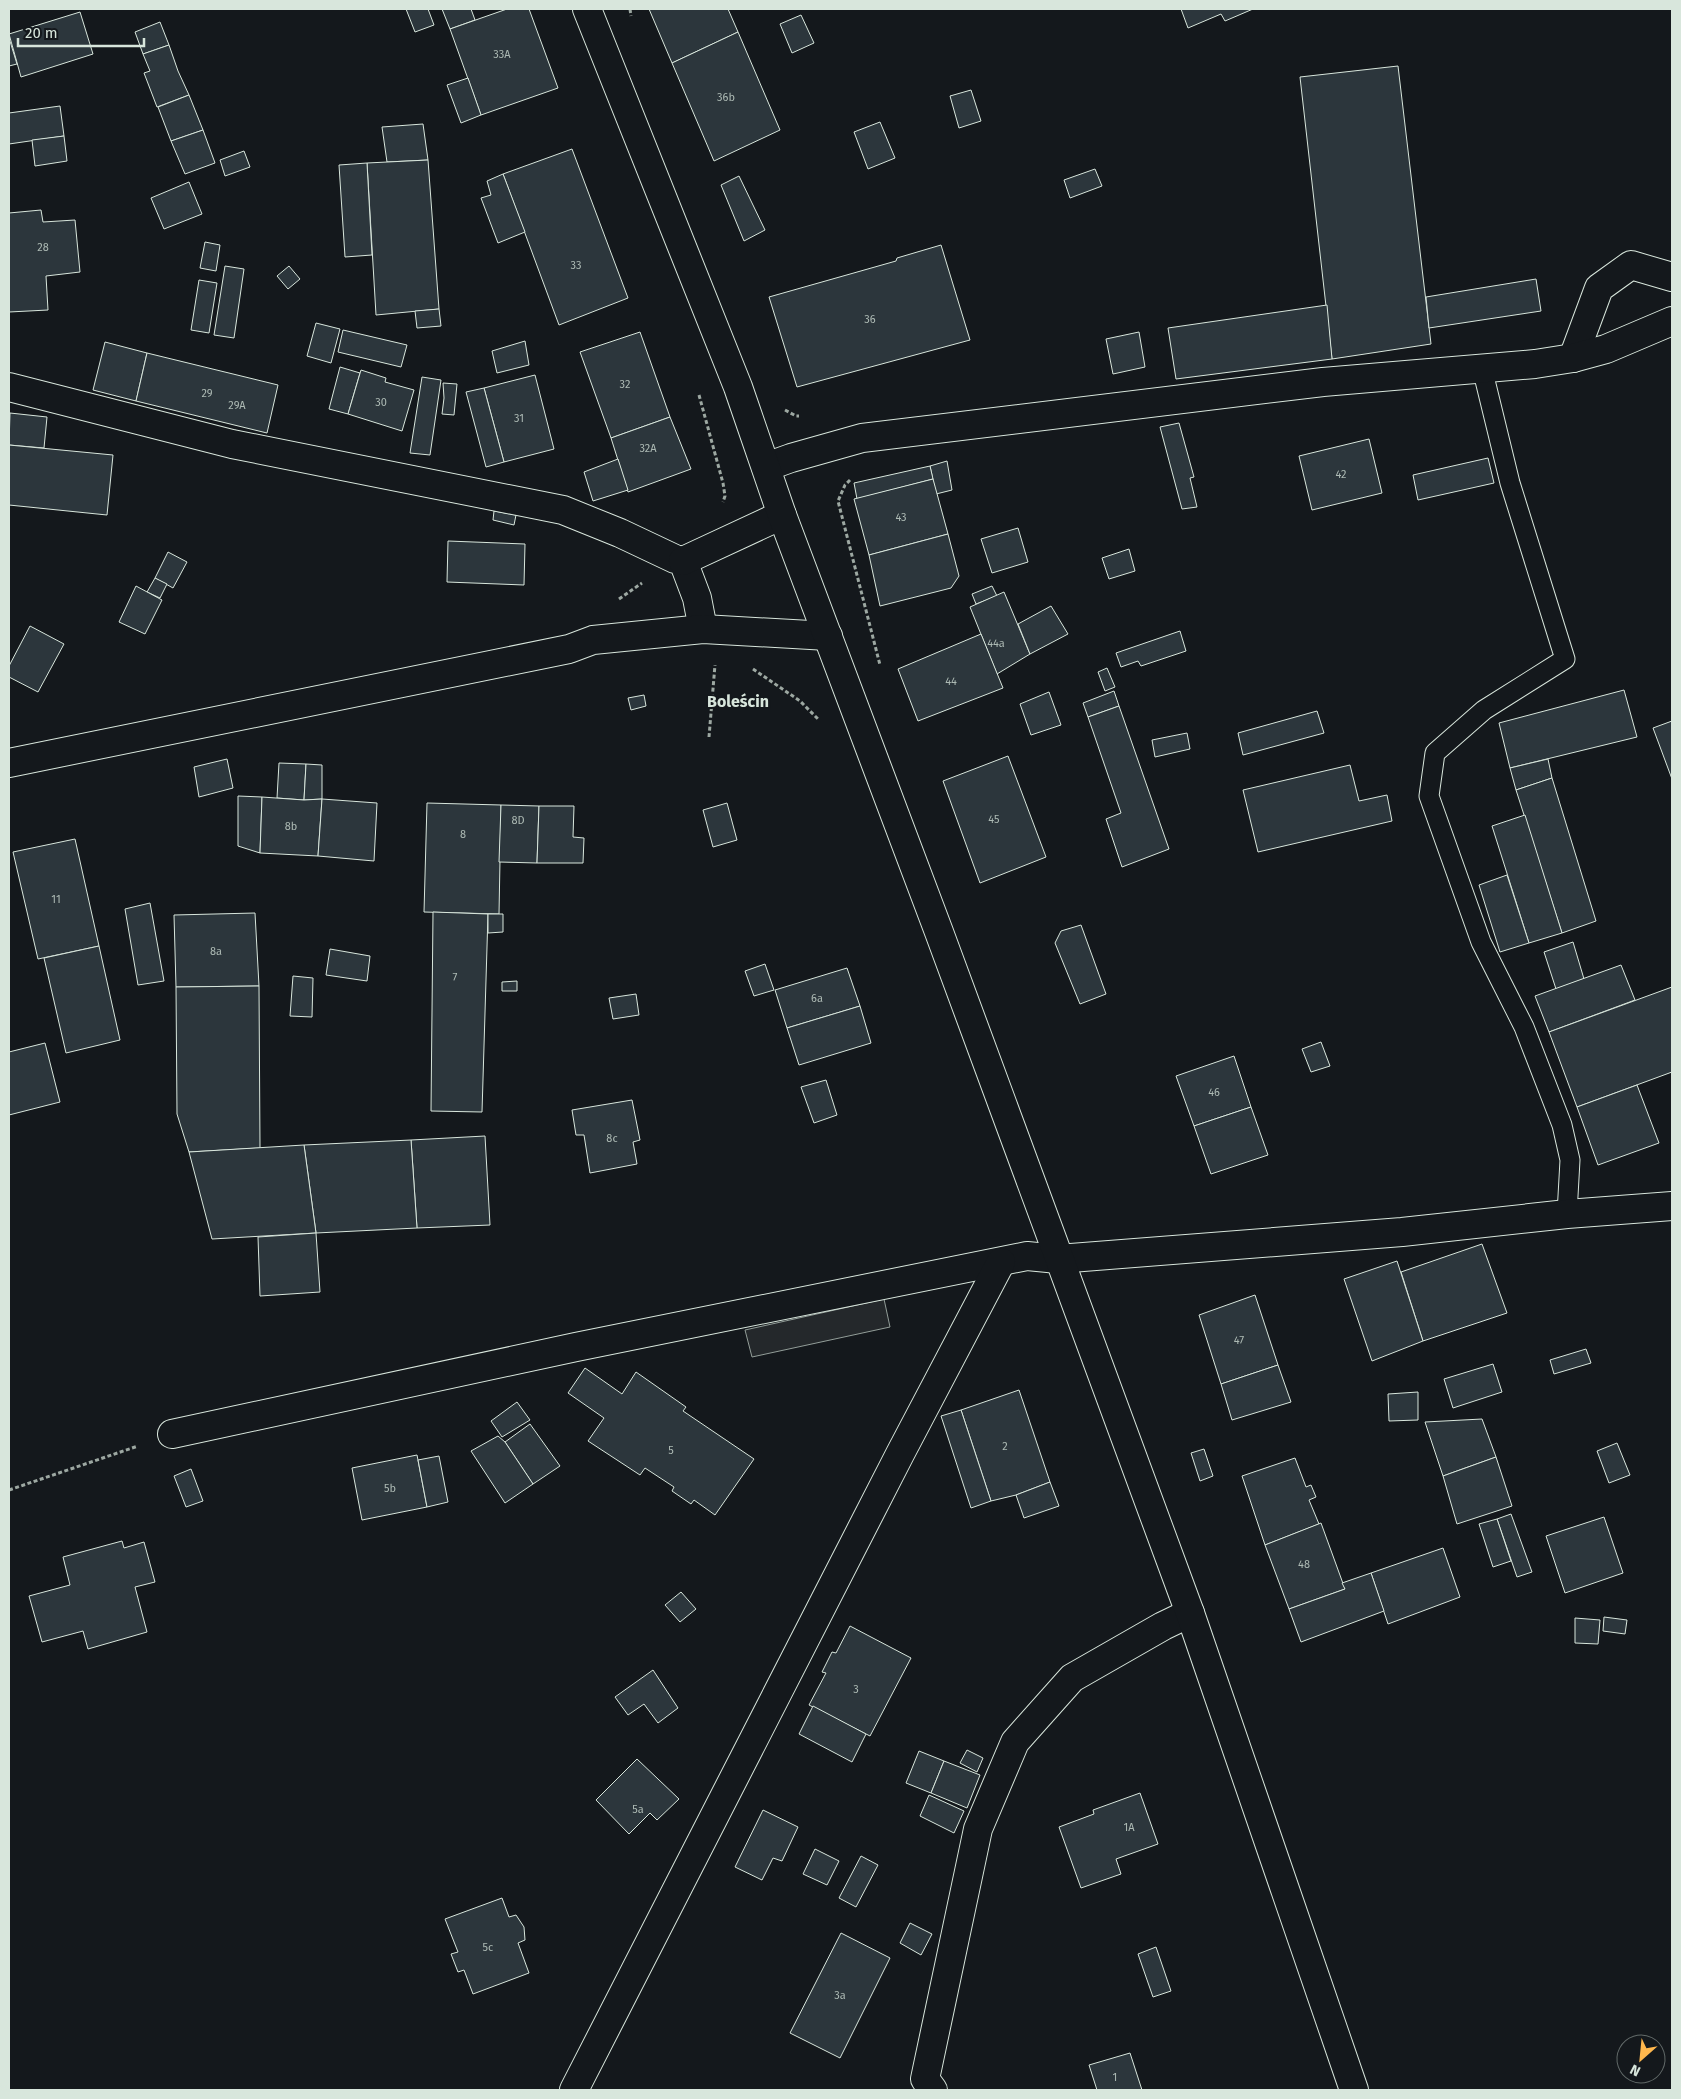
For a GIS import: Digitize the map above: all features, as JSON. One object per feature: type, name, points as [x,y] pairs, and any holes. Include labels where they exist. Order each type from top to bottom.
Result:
[{"type":"street","points":[[587,9],[738,387],[782,514],[936,923],[1190,1614],[1354,2090]]},
{"type":"street","points":[[1573,358],[1599,288],[1631,265],[1672,277]]},
{"type":"street","points":[[766,467],[862,438],[1323,382],[1535,364],[1573,358],[1606,349],[1672,322]]},
{"type":"street","points":[[9,387],[232,444],[563,510],[683,561],[782,514]]},
{"type":"street","points":[[683,561],[697,598],[703,629]]},
{"type":"street","points":[[9,763],[559,651],[593,640],[703,629],[828,636]]},
{"type":"street","points":[[172,1434],[576,1347],[1026,1256],[1058,1259],[1402,1232],[1567,1214],[1672,1206]]},
{"type":"street","points":[[574,2090],[900,1454],[1001,1262]]},
{"type":"street","points":[[933,2090],[925,2079],[978,1829],[1015,1742],[1072,1678],[1163,1626],[1190,1614]]},
{"type":"lane","points":[[1482,368],[1510,483],[1565,659],[1484,710],[1435,753],[1429,796],[1481,942],[1524,1027],[1562,1125],[1570,1160],[1567,1214]]},
{"type":"path","points":[[862,438],[868,470],[859,472],[845,485],[838,501],[880,666]]},
{"type":"path","points":[[709,737],[715,662]]},
{"type":"path","points":[[748,666],[800,701],[820,720]]},
{"type":"path","points":[[9,1490],[172,1434]]},
{"type":"shaded area","points":[[884,1299],[890,1327],[752,1357],[745,1330]]},
{"type":"building","points":[[406,9],[428,9],[434,25],[415,32]]},
{"type":"building","points":[[442,9],[471,9],[475,20],[450,29]]},
{"type":"building","points":[[507,9],[529,9],[558,88],[481,115],[450,29]]},
{"type":"building","points":[[649,9],[728,9],[738,32],[672,63]]},
{"type":"building","points":[[1181,9],[1253,9],[1225,21],[1221,14],[1188,28]]},
{"type":"building","points":[[80,12],[93,54],[21,77],[9,34]]},
{"type":"building","points":[[801,15],[814,43],[792,53],[780,24]]},
{"type":"building","points":[[160,22],[169,45],[143,54],[135,32]]},
{"type":"building","points":[[738,32],[780,130],[714,161],[672,63]]},
{"type":"building","points":[[9,38],[17,64],[9,66]]},
{"type":"building","points":[[169,45],[189,95],[157,107],[144,73],[150,71],[143,54]]},
{"type":"building","points":[[1398,66],[1431,344],[1332,359],[1300,77]]},
{"type":"building","points":[[468,78],[481,115],[461,123],[447,85]]},
{"type":"building","points":[[971,90],[981,121],[959,128],[950,96]]},
{"type":"building","points":[[189,95],[203,130],[171,141],[158,107]]},
{"type":"building","points":[[60,106],[64,136],[9,144],[9,113]]},
{"type":"building","points":[[880,122],[895,158],[868,169],[854,132]]},
{"type":"building","points":[[423,124],[428,160],[387,162],[382,127]]},
{"type":"building","points":[[203,130],[215,163],[185,174],[171,141]]},
{"type":"building","points":[[64,136],[67,161],[35,166],[32,140]]},
{"type":"building","points":[[572,149],[628,298],[559,325],[503,174]]},
{"type":"building","points":[[244,151],[250,167],[225,176],[220,160]]},
{"type":"building","points":[[428,160],[439,309],[376,315],[367,163]]},
{"type":"building","points":[[367,163],[372,255],[345,257],[339,165]]},
{"type":"building","points":[[1095,169],[1102,186],[1070,198],[1064,180]]},
{"type":"building","points":[[503,174],[525,232],[498,243],[481,198],[491,195],[487,181]]},
{"type":"building","points":[[739,176],[765,230],[744,241],[721,185]]},
{"type":"building","points":[[189,182],[202,214],[164,229],[151,198]]},
{"type":"building","points":[[41,210],[43,222],[75,220],[80,272],[46,276],[48,310],[9,312],[9,213]]},
{"type":"building","points":[[205,242],[220,245],[216,271],[200,268]]},
{"type":"building","points":[[941,245],[970,340],[797,387],[769,297],[896,261],[897,258]]},
{"type":"building","points":[[225,266],[244,269],[234,338],[214,335]]},
{"type":"building","points":[[289,266],[300,279],[288,289],[277,276]]},
{"type":"building","points":[[1536,279],[1541,311],[1429,328],[1426,297]]},
{"type":"building","points":[[199,280],[217,283],[209,333],[191,330]]},
{"type":"building","points":[[1327,305],[1332,359],[1176,379],[1168,328]]},
{"type":"building","points":[[439,309],[441,326],[417,328],[415,311]]},
{"type":"building","points":[[316,323],[340,329],[331,363],[307,356]]},
{"type":"building","points":[[343,330],[407,345],[401,367],[338,352]]},
{"type":"building","points":[[640,332],[670,417],[611,438],[580,352]]},
{"type":"building","points":[[1139,332],[1145,367],[1113,374],[1106,339]]},
{"type":"building","points":[[525,341],[529,365],[497,373],[492,351]]},
{"type":"building","points":[[105,342],[147,353],[136,401],[93,390]]},
{"type":"building","points":[[147,353],[278,385],[267,433],[136,401]]},
{"type":"building","points":[[340,367],[360,373],[348,414],[329,409]]},
{"type":"building","points":[[361,370],[386,378],[385,382],[414,390],[402,431],[348,414]]},
{"type":"building","points":[[535,375],[554,449],[504,462],[484,388]]},
{"type":"building","points":[[422,377],[441,380],[430,455],[410,453]]},
{"type":"building","points":[[443,383],[457,384],[454,415],[442,414]]},
{"type":"building","points":[[484,388],[504,462],[486,467],[466,392]]},
{"type":"building","points":[[10,413],[47,417],[44,448],[9,445]]},
{"type":"building","points":[[670,417],[691,469],[628,492],[611,438]]},
{"type":"building","points":[[1179,423],[1194,477],[1190,478],[1197,507],[1182,509],[1160,427]]},
{"type":"building","points":[[1369,439],[1382,493],[1312,510],[1299,456]]},
{"type":"building","points":[[9,445],[113,455],[107,515],[9,505]]},
{"type":"building","points":[[1488,458],[1494,483],[1418,500],[1413,475]]},
{"type":"building","points":[[618,459],[628,490],[593,501],[584,472]]},
{"type":"building","points":[[947,461],[952,490],[936,494],[930,466]]},
{"type":"building","points":[[930,466],[933,479],[857,499],[854,483]]},
{"type":"building","points":[[933,479],[948,534],[869,555],[854,499]]},
{"type":"building","points":[[494,511],[516,515],[514,525],[493,520]]},
{"type":"building","points":[[1018,528],[1028,562],[992,573],[981,539]]},
{"type":"building","points":[[948,534],[959,576],[951,588],[880,606],[869,555]]},
{"type":"building","points":[[448,541],[525,544],[524,585],[447,582]]},
{"type":"building","points":[[1129,549],[1135,571],[1109,579],[1102,558]]},
{"type":"building","points":[[168,552],[187,562],[173,588],[155,578]]},
{"type":"building","points":[[155,578],[167,584],[160,598],[147,592]]},
{"type":"building","points":[[136,586],[162,600],[145,634],[119,622]]},
{"type":"building","points":[[992,586],[997,596],[976,604],[972,594]]},
{"type":"building","points":[[1004,592],[1030,654],[997,674],[970,607]]},
{"type":"building","points":[[1051,606],[1068,634],[1030,654],[1018,624]]},
{"type":"building","points":[[30,626],[64,644],[38,692],[9,677],[9,666]]},
{"type":"building","points":[[1180,631],[1186,651],[1141,666],[1138,661],[1121,667],[1116,653]]},
{"type":"building","points":[[981,634],[1003,688],[918,721],[898,669]]},
{"type":"building","points":[[1107,668],[1115,687],[1105,691],[1098,672]]},
{"type":"building","points":[[1624,690],[1637,737],[1510,768],[1499,723]]},
{"type":"building","points":[[1114,691],[1119,706],[1088,717],[1083,703]]},
{"type":"building","points":[[1049,692],[1061,725],[1031,735],[1020,704]]},
{"type":"building","points":[[644,695],[646,706],[631,710],[628,698]]},
{"type":"building","points":[[1119,706],[1169,849],[1122,867],[1106,819],[1121,813],[1088,717]]},
{"type":"building","points":[[1317,711],[1324,733],[1243,755],[1238,733]]},
{"type":"building","points":[[1672,721],[1672,779],[1653,728]]},
{"type":"building","points":[[1187,733],[1190,749],[1155,757],[1152,740]]},
{"type":"building","points":[[1008,756],[1046,857],[980,883],[943,781]]},
{"type":"building","points":[[227,759],[233,788],[199,797],[194,767]]},
{"type":"building","points":[[1548,759],[1552,778],[1516,790],[1510,768]]},
{"type":"building","points":[[279,763],[306,764],[304,800],[277,798]]},
{"type":"building","points":[[306,764],[322,765],[322,799],[304,800]]},
{"type":"building","points":[[1350,765],[1359,801],[1387,795],[1392,821],[1258,852],[1243,790]]},
{"type":"building","points":[[1552,778],[1596,921],[1562,933],[1516,790]]},
{"type":"building","points":[[238,796],[262,797],[260,853],[238,846]]},
{"type":"building","points":[[262,797],[304,800],[322,799],[318,856],[260,853]]},
{"type":"building","points":[[322,799],[377,803],[374,861],[318,856]]},
{"type":"building","points":[[427,803],[501,805],[499,914],[424,912]]},
{"type":"building","points":[[727,803],[737,840],[713,847],[703,810]]},
{"type":"building","points":[[501,805],[539,806],[537,863],[499,862]]},
{"type":"building","points":[[539,806],[574,806],[573,837],[584,838],[583,863],[537,863]]},
{"type":"building","points":[[1525,815],[1562,933],[1529,943],[1492,826]]},
{"type":"building","points":[[75,839],[99,946],[38,959],[13,852]]},
{"type":"building","points":[[1507,875],[1529,943],[1500,952],[1479,885]]},
{"type":"building","points":[[150,903],[164,981],[138,985],[125,909]]},
{"type":"building","points":[[433,912],[488,914],[482,1112],[431,1111]]},
{"type":"building","points":[[255,913],[259,986],[176,987],[174,915]]},
{"type":"building","points":[[488,914],[503,914],[503,932],[488,933]]},
{"type":"building","points":[[1081,925],[1106,994],[1080,1004],[1055,943],[1061,931]]},
{"type":"building","points":[[1573,942],[1584,979],[1556,989],[1544,952]]},
{"type":"building","points":[[99,946],[120,1040],[66,1053],[44,958]]},
{"type":"building","points":[[330,949],[370,956],[367,981],[326,975]]},
{"type":"building","points":[[765,964],[774,990],[754,996],[745,971]]},
{"type":"building","points":[[1621,965],[1635,1000],[1549,1032],[1535,996]]},
{"type":"building","points":[[847,968],[860,1006],[787,1028],[775,990]]},
{"type":"building","points":[[293,976],[313,978],[312,1017],[290,1016]]},
{"type":"building","points":[[517,981],[517,991],[502,991],[502,982]]},
{"type":"building","points":[[259,986],[260,1148],[189,1152],[177,1114],[176,987]]},
{"type":"building","points":[[1672,987],[1672,1072],[1577,1107],[1549,1032]]},
{"type":"building","points":[[636,994],[639,1015],[613,1019],[609,998]]},
{"type":"building","points":[[860,1006],[871,1043],[799,1065],[787,1028]]},
{"type":"building","points":[[1321,1042],[1330,1066],[1311,1072],[1302,1049]]},
{"type":"building","points":[[45,1043],[60,1102],[9,1115],[9,1052]]},
{"type":"building","points":[[1234,1056],[1251,1107],[1194,1126],[1176,1076]]},
{"type":"building","points":[[826,1080],[837,1115],[814,1123],[801,1087]]},
{"type":"building","points":[[1637,1085],[1659,1143],[1598,1165],[1577,1107]]},
{"type":"building","points":[[632,1100],[640,1140],[633,1142],[637,1164],[590,1173],[584,1135],[576,1135],[572,1110]]},
{"type":"building","points":[[1251,1107],[1268,1155],[1211,1174],[1194,1126]]},
{"type":"building","points":[[485,1136],[490,1225],[417,1228],[411,1140]]},
{"type":"building","points":[[411,1140],[417,1228],[316,1233],[304,1145]]},
{"type":"building","points":[[304,1145],[316,1233],[212,1239],[189,1152]]},
{"type":"building","points":[[316,1233],[320,1292],[260,1296],[258,1237]]},
{"type":"building","points":[[1482,1244],[1507,1313],[1423,1341],[1401,1272]]},
{"type":"building","points":[[1397,1261],[1423,1341],[1372,1361],[1344,1279]]},
{"type":"building","points":[[1255,1295],[1278,1365],[1221,1384],[1199,1315]]},
{"type":"building","points":[[1586,1349],[1591,1363],[1554,1374],[1550,1360]]},
{"type":"building","points":[[1493,1364],[1502,1392],[1453,1408],[1444,1379]]},
{"type":"building","points":[[1278,1365],[1291,1402],[1232,1420],[1221,1384]]},
{"type":"building","points":[[585,1368],[622,1394],[636,1372],[686,1407],[683,1411],[754,1459],[715,1515],[694,1500],[691,1504],[672,1491],[674,1487],[645,1468],[640,1475],[588,1441],[604,1418],[568,1393]]},
{"type":"building","points":[[1019,1390],[1050,1482],[1016,1495],[991,1501],[961,1410]]},
{"type":"building","points":[[1418,1392],[1418,1420],[1389,1421],[1388,1394]]},
{"type":"building","points":[[517,1402],[530,1420],[502,1437],[491,1421]]},
{"type":"building","points":[[961,1410],[991,1501],[971,1508],[941,1416]]},
{"type":"building","points":[[1482,1419],[1496,1457],[1443,1476],[1425,1422]]},
{"type":"building","points":[[530,1424],[560,1466],[533,1484],[505,1442]]},
{"type":"building","points":[[498,1436],[505,1442],[533,1484],[505,1503],[471,1451]]},
{"type":"building","points":[[1617,1443],[1630,1475],[1609,1483],[1597,1451]]},
{"type":"building","points":[[1204,1449],[1213,1476],[1200,1481],[1191,1453]]},
{"type":"building","points":[[417,1455],[427,1507],[362,1520],[352,1468]]},
{"type":"building","points":[[439,1456],[448,1502],[427,1507],[418,1460]]},
{"type":"building","points":[[1496,1457],[1512,1506],[1457,1524],[1443,1476]]},
{"type":"building","points":[[1295,1458],[1306,1487],[1311,1485],[1316,1497],[1309,1500],[1319,1524],[1265,1545],[1242,1476]]},
{"type":"building","points":[[191,1469],[203,1501],[186,1507],[174,1476]]},
{"type":"building","points":[[1050,1482],[1059,1506],[1024,1518],[1016,1495]]},
{"type":"building","points":[[1511,1514],[1532,1572],[1517,1577],[1497,1519]]},
{"type":"building","points":[[1604,1517],[1623,1573],[1565,1593],[1546,1536]]},
{"type":"building","points":[[1497,1519],[1511,1561],[1493,1567],[1479,1524]]},
{"type":"building","points":[[1321,1523],[1345,1589],[1289,1609],[1265,1545]]},
{"type":"building","points":[[122,1541],[124,1548],[144,1542],[155,1582],[135,1587],[147,1632],[88,1649],[83,1631],[42,1642],[29,1596],[70,1585],[63,1557]]},
{"type":"building","points":[[1443,1548],[1460,1597],[1388,1624],[1371,1573]]},
{"type":"building","points":[[1371,1573],[1384,1611],[1301,1642],[1289,1609],[1345,1589],[1342,1583]]},
{"type":"building","points":[[681,1592],[696,1609],[680,1622],[665,1605]]},
{"type":"building","points":[[1604,1617],[1627,1620],[1625,1634],[1603,1631]]},
{"type":"building","points":[[1575,1618],[1600,1620],[1598,1644],[1575,1643]]},
{"type":"building","points":[[850,1626],[911,1658],[870,1736],[809,1705],[826,1673],[822,1672],[832,1652],[836,1653]]},
{"type":"building","points":[[653,1670],[678,1708],[658,1723],[644,1704],[628,1715],[615,1697]]},
{"type":"building","points":[[813,1706],[866,1734],[852,1762],[799,1734]]},
{"type":"building","points":[[967,1750],[983,1758],[977,1772],[960,1763]]},
{"type":"building","points":[[919,1751],[944,1761],[931,1793],[906,1783]]},
{"type":"building","points":[[637,1759],[679,1799],[657,1820],[650,1813],[629,1834],[596,1800]]},
{"type":"building","points":[[944,1761],[980,1775],[967,1808],[931,1793]]},
{"type":"building","points":[[1140,1793],[1158,1844],[1116,1859],[1121,1874],[1081,1888],[1059,1827],[1094,1814],[1093,1810]]},
{"type":"building","points":[[929,1795],[964,1811],[954,1833],[920,1816]]},
{"type":"building","points":[[763,1810],[798,1827],[782,1861],[773,1858],[762,1880],[735,1867]]},
{"type":"building","points":[[815,1849],[839,1861],[827,1885],[803,1874]]},
{"type":"building","points":[[861,1856],[878,1865],[856,1907],[839,1898]]},
{"type":"building","points":[[502,1898],[509,1917],[516,1915],[524,1927],[525,1940],[518,1943],[529,1973],[473,1994],[464,1970],[458,1972],[451,1954],[458,1952],[445,1919]]},
{"type":"building","points":[[910,1923],[932,1934],[921,1955],[900,1943]]},
{"type":"building","points":[[841,1933],[890,1958],[840,2058],[790,2033]]},
{"type":"building","points":[[1156,1947],[1171,1991],[1153,1997],[1138,1954]]},
{"type":"building","points":[[1130,2053],[1142,2090],[1097,2090],[1089,2065]]},
{"type":"district","name":"Boleścin","points":[[738,701]]}]
